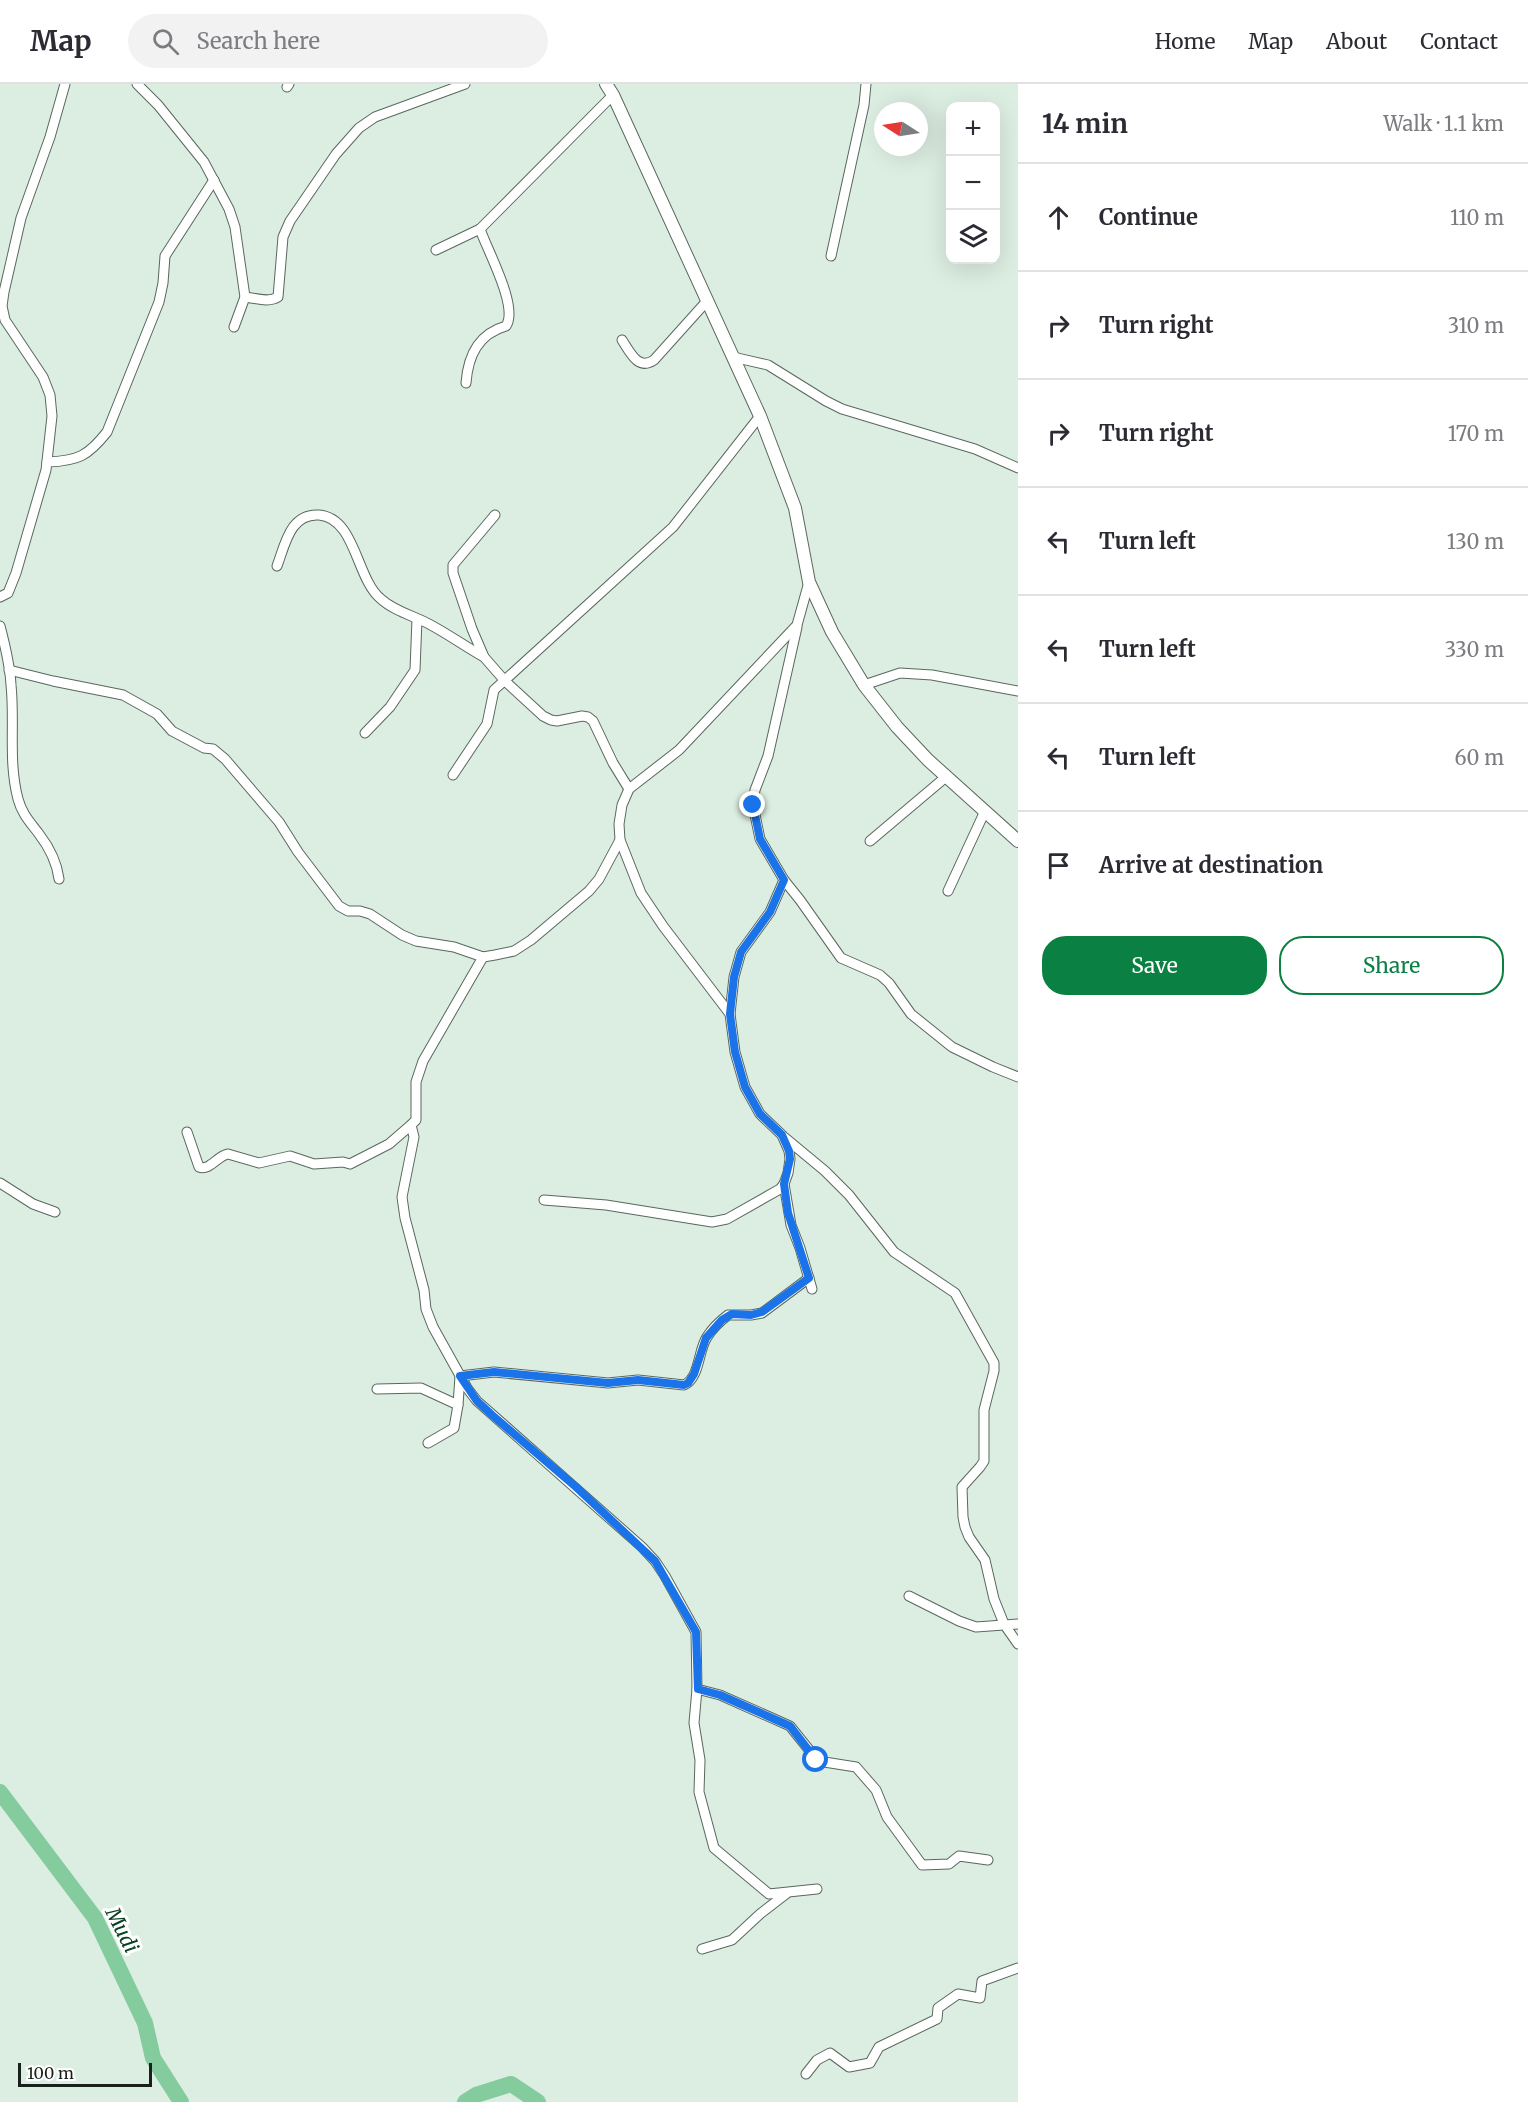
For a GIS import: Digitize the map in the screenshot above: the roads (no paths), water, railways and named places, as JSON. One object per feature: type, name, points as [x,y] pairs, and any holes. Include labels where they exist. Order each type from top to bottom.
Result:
[{"type":"street","points":[[0,597],[8,593],[12,585],[47,462],[52,416],[50,395],[43,377],[5,320],[2,292],[21,218],[50,137],[65,84]]},
{"type":"street","points":[[137,84],[184,136],[214,180],[229,209],[235,227],[245,297],[234,327]]},
{"type":"street","points":[[245,297],[269,300],[275,300],[278,297],[283,237],[290,221],[336,154],[359,128],[382,114],[465,84]]},
{"type":"street","points":[[831,256],[867,84]]},
{"type":"street","points":[[436,250],[480,229],[610,89],[760,416],[795,508],[809,582],[831,632],[864,685],[897,727],[947,777],[1018,841]]},
{"type":"street","points":[[47,462],[80,458],[94,448],[107,432],[159,302],[165,256],[214,180]]},
{"type":"street","points":[[466,383],[467,366],[476,345],[489,333],[506,326],[510,314],[502,283],[480,229]]},
{"type":"street","points":[[622,340],[637,361],[648,364],[707,302]]},
{"type":"street","points":[[733,357],[768,365],[842,409],[975,449],[1018,468]]},
{"type":"street","points":[[453,775],[487,724],[494,690],[673,527],[760,416]]},
{"type":"street","points":[[277,566],[292,527],[298,519],[308,515],[331,518],[340,525],[347,536],[372,591],[382,601],[484,657]]},
{"type":"street","points":[[495,515],[453,565],[453,573],[465,612],[484,657],[505,681],[543,716],[557,721],[582,716],[593,721],[628,789]]},
{"type":"street","points":[[809,582],[797,625],[768,756],[755,790],[753,805],[760,839],[784,880],[841,958],[880,975],[889,983],[911,1014],[951,1047],[1018,1077]]},
{"type":"street","points":[[365,733],[390,707],[415,670],[417,619]]},
{"type":"street","points":[[730,1014],[641,893],[620,840],[622,805],[628,789],[679,750],[797,625]]},
{"type":"street","points":[[0,626],[11,684],[11,768],[18,799],[23,815],[40,835],[52,855],[58,868],[59,879]]},
{"type":"street","points":[[9,670],[123,695],[157,714],[172,731],[204,748],[213,749],[225,759],[279,822],[298,852],[339,906],[348,911],[370,914],[402,935],[416,941],[454,947],[483,957],[514,951],[571,908],[599,879],[620,840]]},
{"type":"street","points":[[864,685],[900,673],[932,675],[1018,691]]},
{"type":"street","points":[[870,841],[947,777]]},
{"type":"street","points":[[948,891],[985,811]]},
{"type":"street","points":[[784,880],[770,912],[741,952],[734,977],[730,1014],[735,1052],[745,1087],[760,1114],[849,1195],[894,1252],[955,1293],[994,1363],[984,1410],[984,1461],[964,1484],[962,1500],[965,1527],[985,1560],[994,1599],[1004,1624],[1018,1644]]},
{"type":"street","points":[[187,1132],[199,1167],[203,1169],[228,1154],[259,1162],[290,1156],[314,1164],[333,1162],[350,1164],[389,1144],[416,1119],[416,1082],[423,1061],[483,957]]},
{"type":"street","points":[[411,1125],[414,1137],[402,1197],[429,1318],[467,1388],[484,1408],[576,1487],[655,1561],[696,1632],[698,1689],[694,1723],[700,1760],[699,1792],[714,1848],[765,1892],[775,1894],[817,1889]]},
{"type":"street","points":[[782,1135],[790,1159],[784,1184],[791,1226],[812,1289]]},
{"type":"street","points":[[0,1183],[33,1204],[55,1212]]},
{"type":"street","points":[[544,1200],[606,1205],[712,1222],[727,1219],[776,1192],[784,1184]]},
{"type":"street","points":[[460,1376],[494,1372],[608,1383],[638,1380],[684,1385],[694,1374],[706,1338],[722,1320],[732,1314],[751,1315],[762,1312],[809,1278]]},
{"type":"street","points":[[428,1443],[454,1428],[460,1376]]},
{"type":"street","points":[[377,1389],[421,1388],[458,1405]]},
{"type":"street","points":[[909,1596],[970,1626],[1018,1624]]},
{"type":"street","points":[[698,1689],[720,1695],[790,1726],[818,1761],[856,1767],[876,1790],[886,1817],[922,1865],[949,1864],[959,1856],[987,1860]]},
{"type":"street","points":[[702,1949],[732,1940],[787,1893]]},
{"type":"street","points":[[806,2074],[817,2060],[830,2053],[849,2067],[870,2063],[879,2047],[937,2019],[938,2008],[958,1995],[980,1998],[982,1981],[1018,1968]]},
{"type":"waterway","name":"Mudi","points":[[0,1792],[95,1918],[145,2023],[153,2058],[181,2102]]},
{"type":"waterway","name":"Mudi","points":[[465,2102],[476,2095],[511,2084],[538,2102]]}]
